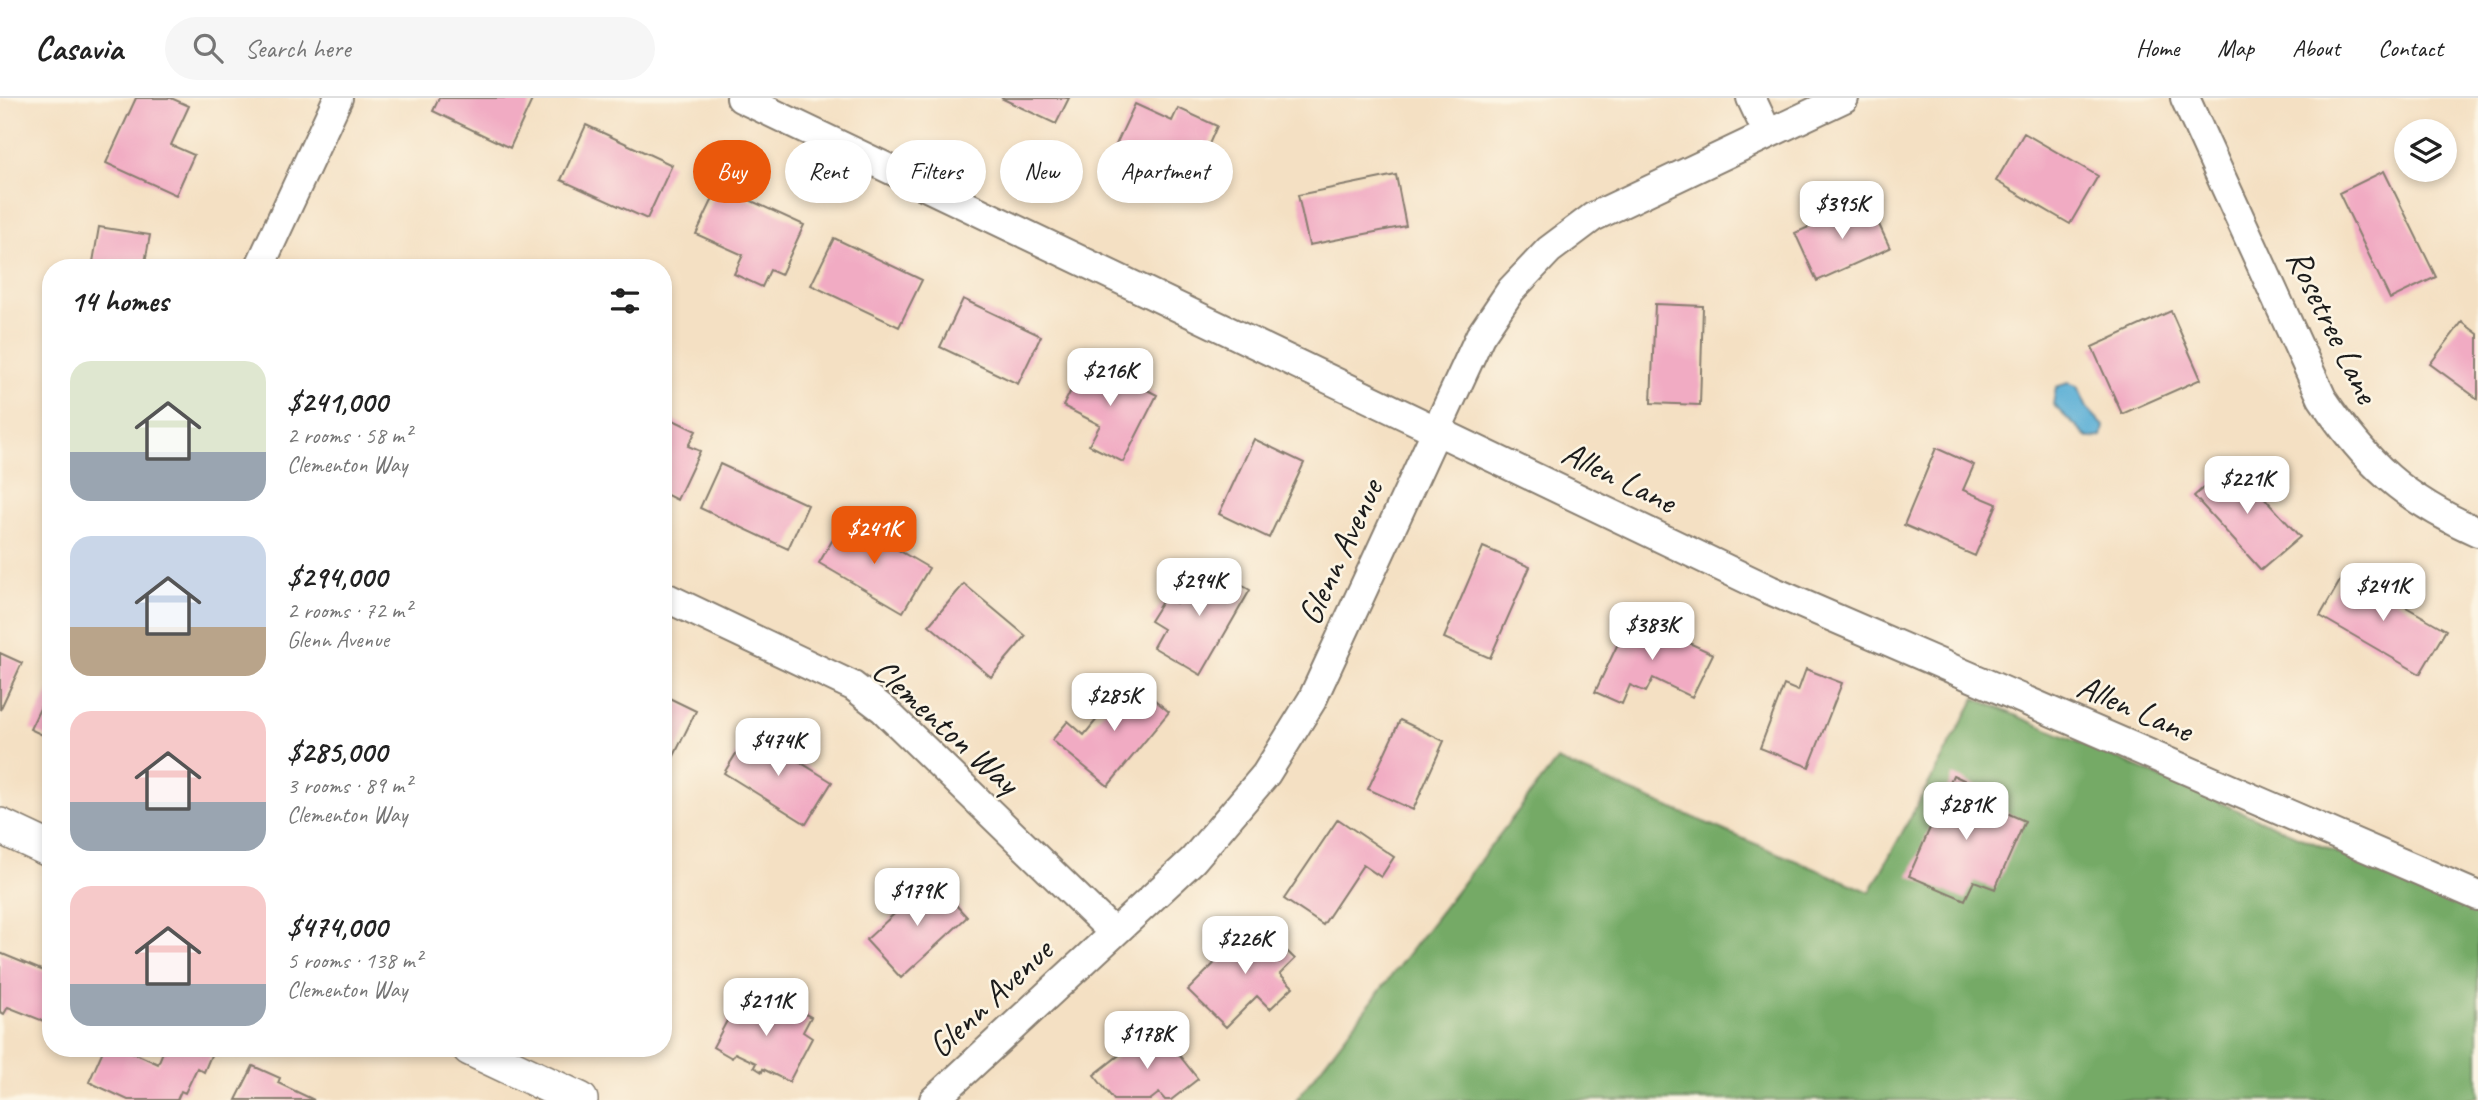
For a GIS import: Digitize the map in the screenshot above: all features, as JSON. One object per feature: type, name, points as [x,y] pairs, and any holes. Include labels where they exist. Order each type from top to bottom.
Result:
[{"type":"street","points":[[263,259],[338,98]]},
{"type":"street","name":"Allen Lane","points":[[741,98],[1770,590],[2478,896]]},
{"type":"street","points":[[1751,98],[1768,134]]},
{"type":"street","name":"Glenn Avenue","points":[[934,1100],[1194,860],[1266,774],[1312,700],[1480,336],[1511,290],[1549,250],[1594,217],[1844,98]]},
{"type":"street","name":"Rosetree Lane","points":[[2185,98],[2322,398],[2351,442],[2392,482],[2431,509],[2478,532]]},
{"type":"street","name":"Clementon Way","points":[[672,600],[853,686],[883,709],[1114,933]]},
{"type":"street","points":[[0,826],[42,846]]},
{"type":"street","points":[[489,1057],[580,1100]]},
{"type":"green space","points":[[1975,698],[2478,913],[2478,1097],[2458,1100],[1296,1100],[1557,760],[1870,892]]},
{"type":"water","points":[[2068,383],[2077,386],[2087,408],[2104,426],[2102,437],[2088,438],[2053,405],[2056,387]]},
{"type":"building","points":[[136,98],[171,98],[189,106],[171,145],[194,155],[176,195],[106,163]]},
{"type":"building","points":[[439,98],[533,98],[510,148],[433,111]]},
{"type":"building","points":[[1001,98],[1069,98],[1056,124]]},
{"type":"building","points":[[1135,104],[1172,121],[1178,108],[1217,126],[1211,140],[1118,140]]},
{"type":"building","points":[[586,125],[672,165],[647,219],[561,180]]},
{"type":"building","points":[[2024,133],[2098,176],[2070,224],[1996,181]]},
{"type":"building","points":[[2384,171],[2436,277],[2390,299],[2339,193]]},
{"type":"building","points":[[1396,175],[1406,226],[1309,245],[1298,195]]},
{"type":"building","points":[[1868,201],[1890,248],[1817,281],[1795,233]]},
{"type":"building","points":[[711,203],[756,203],[804,225],[781,275],[770,270],[762,287],[734,274],[743,255],[696,234]]},
{"type":"building","points":[[99,227],[150,235],[146,259],[94,259]]},
{"type":"building","points":[[834,238],[922,280],[899,327],[811,285]]},
{"type":"building","points":[[963,299],[1041,336],[1018,384],[940,347]]},
{"type":"building","points":[[1655,304],[1703,306],[1700,405],[1651,403]]},
{"type":"building","points":[[2171,311],[2201,379],[2122,414],[2092,347]]},
{"type":"building","points":[[2462,322],[2478,334],[2478,399],[2430,364]]},
{"type":"building","points":[[1087,359],[1157,395],[1123,462],[1089,445],[1100,425],[1063,406]]},
{"type":"building","points":[[672,419],[696,431],[688,446],[700,451],[677,500],[672,498]]},
{"type":"building","points":[[1254,439],[1304,463],[1269,538],[1219,514]]},
{"type":"building","points":[[1936,448],[1974,465],[1963,490],[1997,504],[1975,556],[1904,525]]},
{"type":"building","points":[[2232,462],[2300,537],[2261,570],[2194,496]]},
{"type":"building","points":[[720,464],[808,505],[788,549],[700,508]]},
{"type":"building","points":[[845,519],[929,568],[903,612],[819,563]]},
{"type":"building","points":[[1483,547],[1530,567],[1490,658],[1444,638]]},
{"type":"building","points":[[1200,561],[1250,590],[1201,675],[1153,647],[1163,629],[1150,621],[1165,597],[1176,603]]},
{"type":"building","points":[[2345,572],[2446,630],[2420,674],[2320,616]]},
{"type":"building","points":[[964,584],[1026,636],[991,677],[929,625]]},
{"type":"building","points":[[1631,616],[1713,654],[1692,697],[1653,678],[1646,692],[1630,685],[1622,704],[1595,692]]},
{"type":"building","points":[[0,653],[22,663],[0,710]]},
{"type":"building","points":[[1806,669],[1842,683],[1809,767],[1760,748],[1784,685],[1798,691]]},
{"type":"building","points":[[1130,679],[1169,712],[1108,786],[1052,740],[1068,721],[1084,735]]},
{"type":"building","points":[[672,699],[696,711],[672,758]]},
{"type":"building","points":[[42,704],[42,735],[30,729]]},
{"type":"building","points":[[1400,720],[1444,741],[1413,810],[1368,789]]},
{"type":"building","points":[[750,731],[832,782],[806,824],[724,773]]},
{"type":"building","points":[[1953,775],[1987,791],[1982,802],[2025,821],[1995,889],[1974,881],[1965,900],[1909,876]]},
{"type":"building","points":[[1338,819],[1394,857],[1381,877],[1363,865],[1323,925],[1284,899]]},
{"type":"building","points":[[932,879],[967,917],[901,978],[866,940]]},
{"type":"building","points":[[1256,921],[1295,959],[1280,974],[1293,987],[1270,1009],[1257,996],[1226,1027],[1188,990]]},
{"type":"building","points":[[0,953],[42,970],[42,1020],[8,1007],[4,1014],[0,1012]]},
{"type":"building","points":[[738,1000],[772,1015],[780,1001],[811,1017],[803,1032],[812,1038],[789,1082],[763,1069],[762,1072],[754,1067],[756,1063],[735,1053],[732,1058],[713,1047]]},
{"type":"building","points":[[1156,1026],[1198,1079],[1171,1100],[1165,1100],[1159,1093],[1150,1100],[1114,1100],[1094,1075]]},
{"type":"building","points":[[100,1057],[143,1057],[158,1064],[161,1057],[210,1057],[204,1072],[197,1068],[185,1093],[181,1091],[177,1100],[128,1100],[89,1082]]},
{"type":"building","points":[[253,1066],[280,1078],[278,1083],[314,1100],[236,1100]]}]
